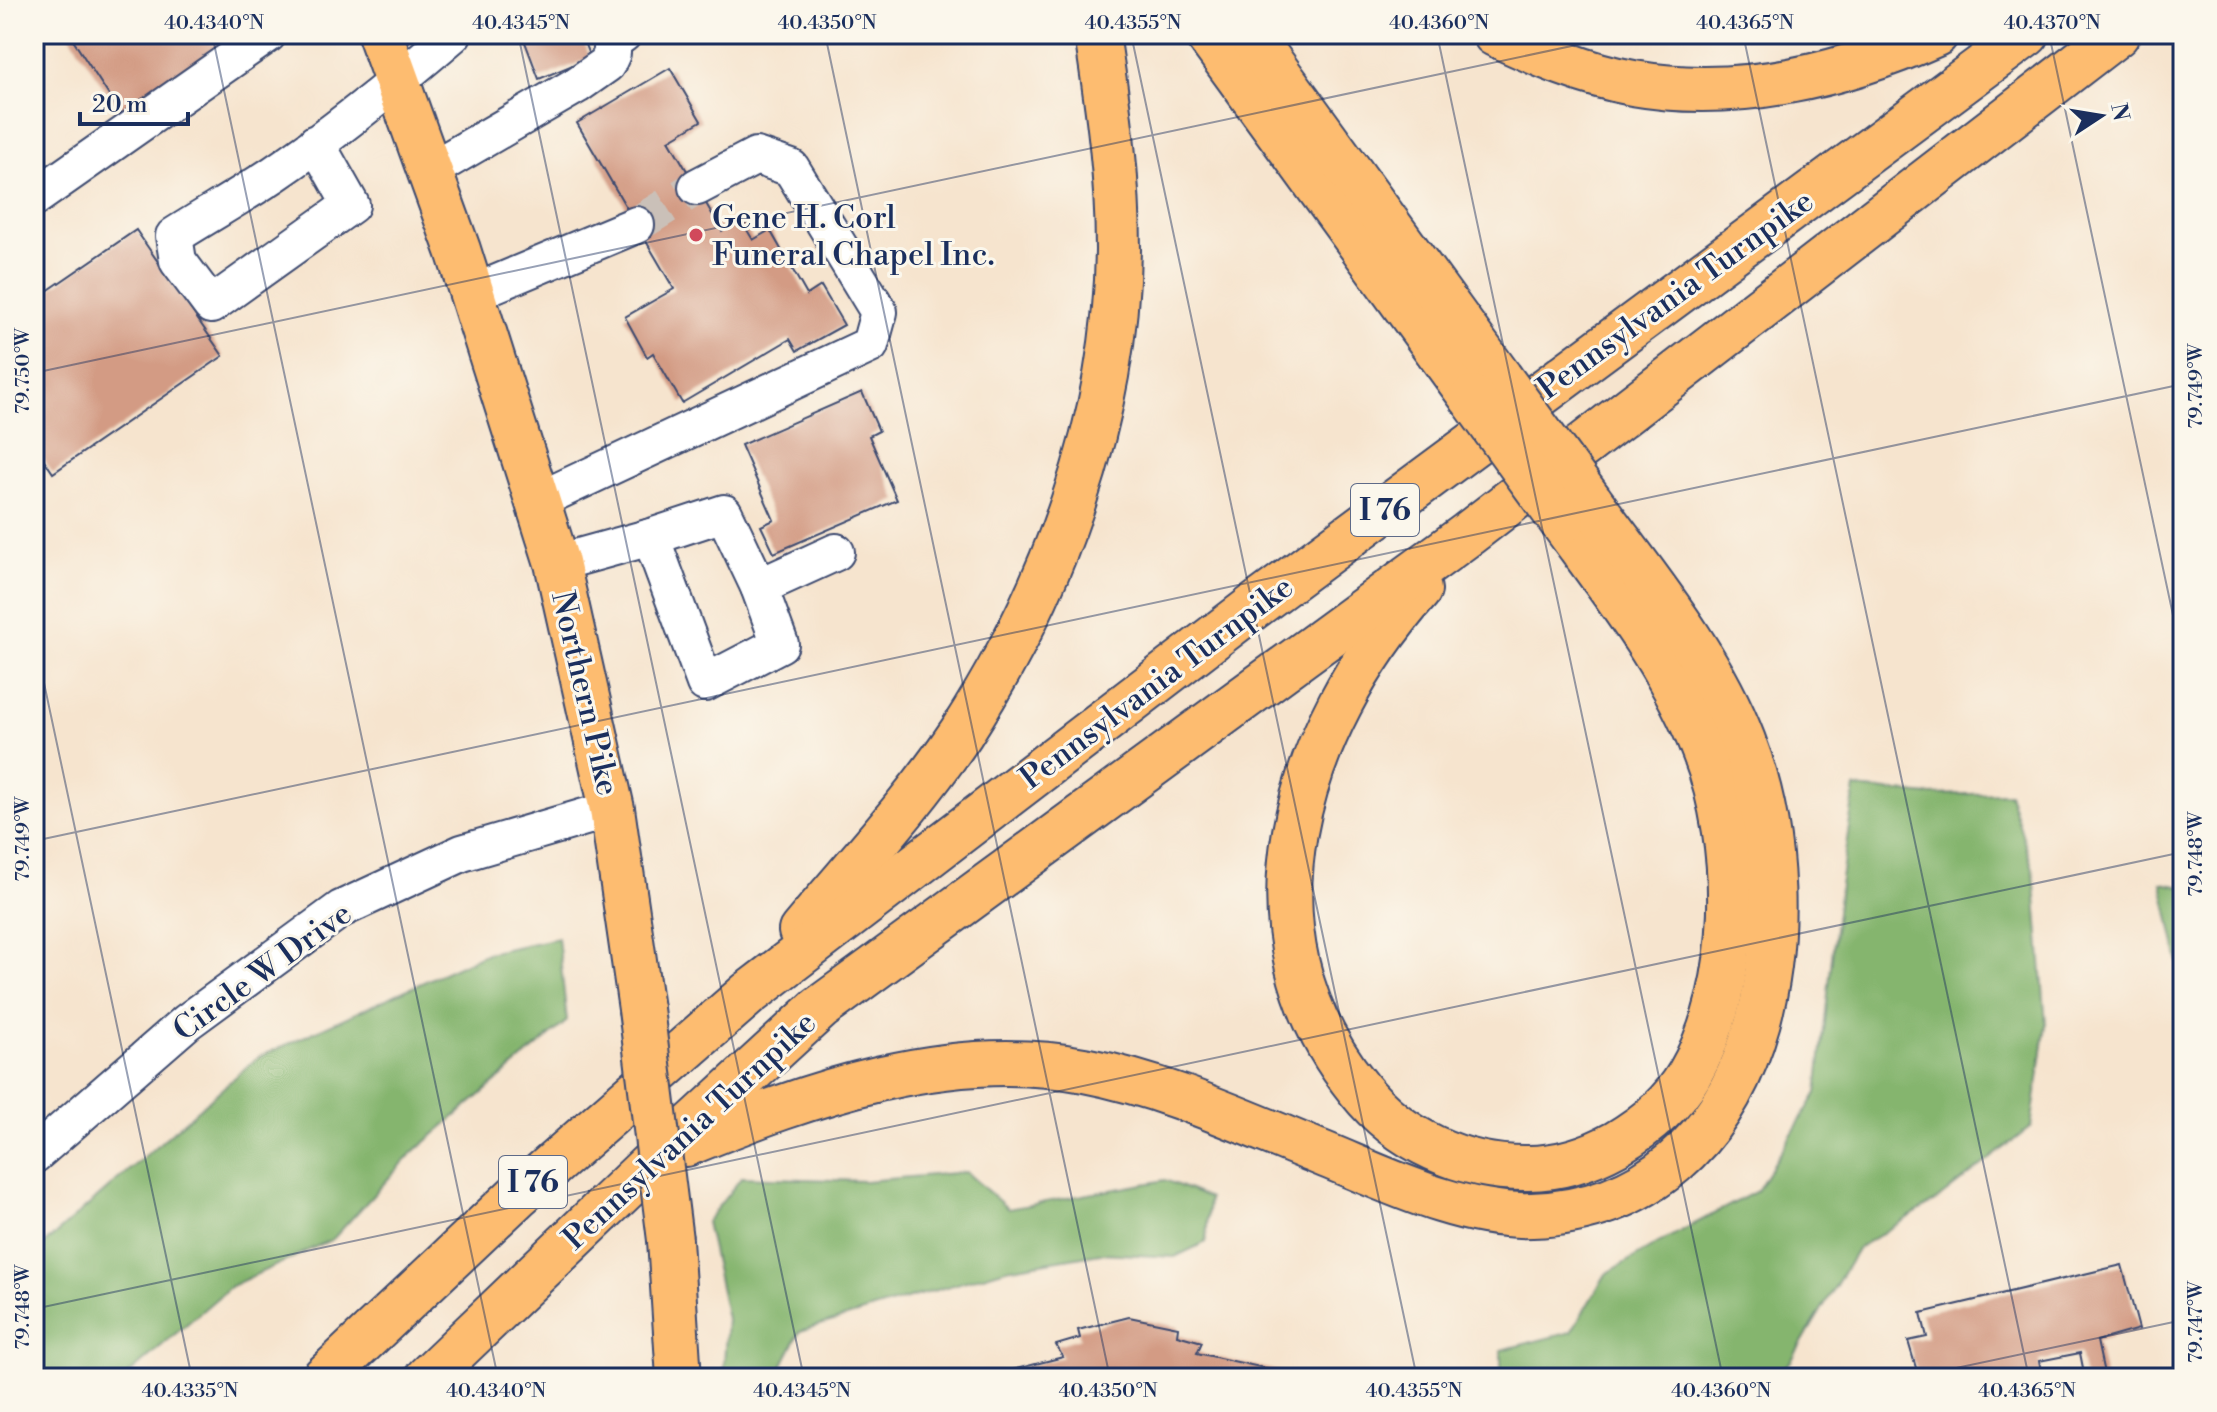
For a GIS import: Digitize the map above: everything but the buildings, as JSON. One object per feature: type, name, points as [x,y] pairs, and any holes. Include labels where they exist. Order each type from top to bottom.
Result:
[{"type":"main road","name":"Northern Pike","points":[[380,34],[471,294],[557,563],[612,809],[670,1240],[679,1378]]},
{"type":"main road","points":[[748,994],[924,785],[960,734],[1039,590],[1076,495],[1106,369],[1118,252],[1114,148],[1097,34]]},
{"type":"main road","points":[[661,1154],[761,1114],[856,1084],[950,1067],[1038,1064],[1106,1075],[1187,1099],[1451,1203],[1527,1216],[1562,1213],[1615,1197],[1655,1176],[1682,1155],[1705,1131],[1726,1101],[1757,1028],[1772,943],[1774,905],[1772,862],[1757,783],[1727,703],[1682,628],[1576,511],[1486,388],[1207,34]]},
{"type":"main road","points":[[1250,34],[1486,388]]},
{"type":"main road","points":[[1495,34],[1590,72],[1632,83],[1713,89],[1753,87],[1838,70],[1936,34]]},
{"type":"main road","name":"Pennsylvania Turnpike","points":[[324,1378],[517,1196],[748,994],[1252,608],[2027,34]]},
{"type":"main road","name":"Pennsylvania Turnpike","points":[[427,1378],[661,1154],[820,1008],[1468,534],[2117,34]]},
{"type":"main road","points":[[1468,534],[1401,609],[1374,646],[1330,724],[1302,795],[1294,835],[1288,907],[1290,937],[1305,998],[1317,1026],[1349,1077],[1389,1120],[1437,1150],[1465,1160],[1528,1168],[1555,1165],[1605,1150],[1629,1136],[1669,1102],[1688,1077],[1714,1016],[1723,977],[1729,905],[1724,828],[1706,755],[1692,720],[1576,511]]},
{"type":"street","points":[[34,198],[268,34]]},
{"type":"street","points":[[316,143],[351,205],[211,305],[178,261],[174,236],[275,173],[398,82],[453,34]]},
{"type":"street","points":[[429,171],[607,64],[612,53],[612,42],[623,34]]},
{"type":"street","points":[[537,501],[870,345],[879,312],[791,168],[756,156],[697,187]]},
{"type":"street","points":[[471,294],[636,225]]},
{"type":"street","points":[[557,563],[724,513],[759,587],[780,644],[705,683],[651,537]]},
{"type":"street","points":[[759,587],[836,552]]},
{"type":"street","name":"Circle W Drive","points":[[34,1155],[187,1022],[341,909],[462,853],[612,809]]},
{"type":"green space","points":[[1855,788],[1930,795],[2009,793],[2034,872],[2046,1025],[2031,1127],[1937,1200],[1858,1248],[1791,1361],[1772,1378],[1501,1378],[1501,1350],[1571,1332],[1606,1274],[1757,1191],[1817,1093],[1840,885]]},
{"type":"green space","points":[[2162,883],[2183,887],[2183,982]]},
{"type":"green space","points":[[558,938],[567,1021],[410,1155],[333,1239],[231,1286],[124,1378],[34,1378],[34,1253],[257,1058],[487,953]]},
{"type":"green space","points":[[966,1172],[1008,1209],[1165,1180],[1209,1198],[1206,1242],[1175,1257],[1100,1253],[1006,1269],[800,1331],[776,1378],[723,1378],[727,1319],[706,1222],[742,1177],[865,1181]]},
{"type":"tunnel","points":[[636,225],[697,187]]},
{"type":"place","name":"Gene H. Corl Funeral Chapel Inc.","points":[[696,235]]}]
